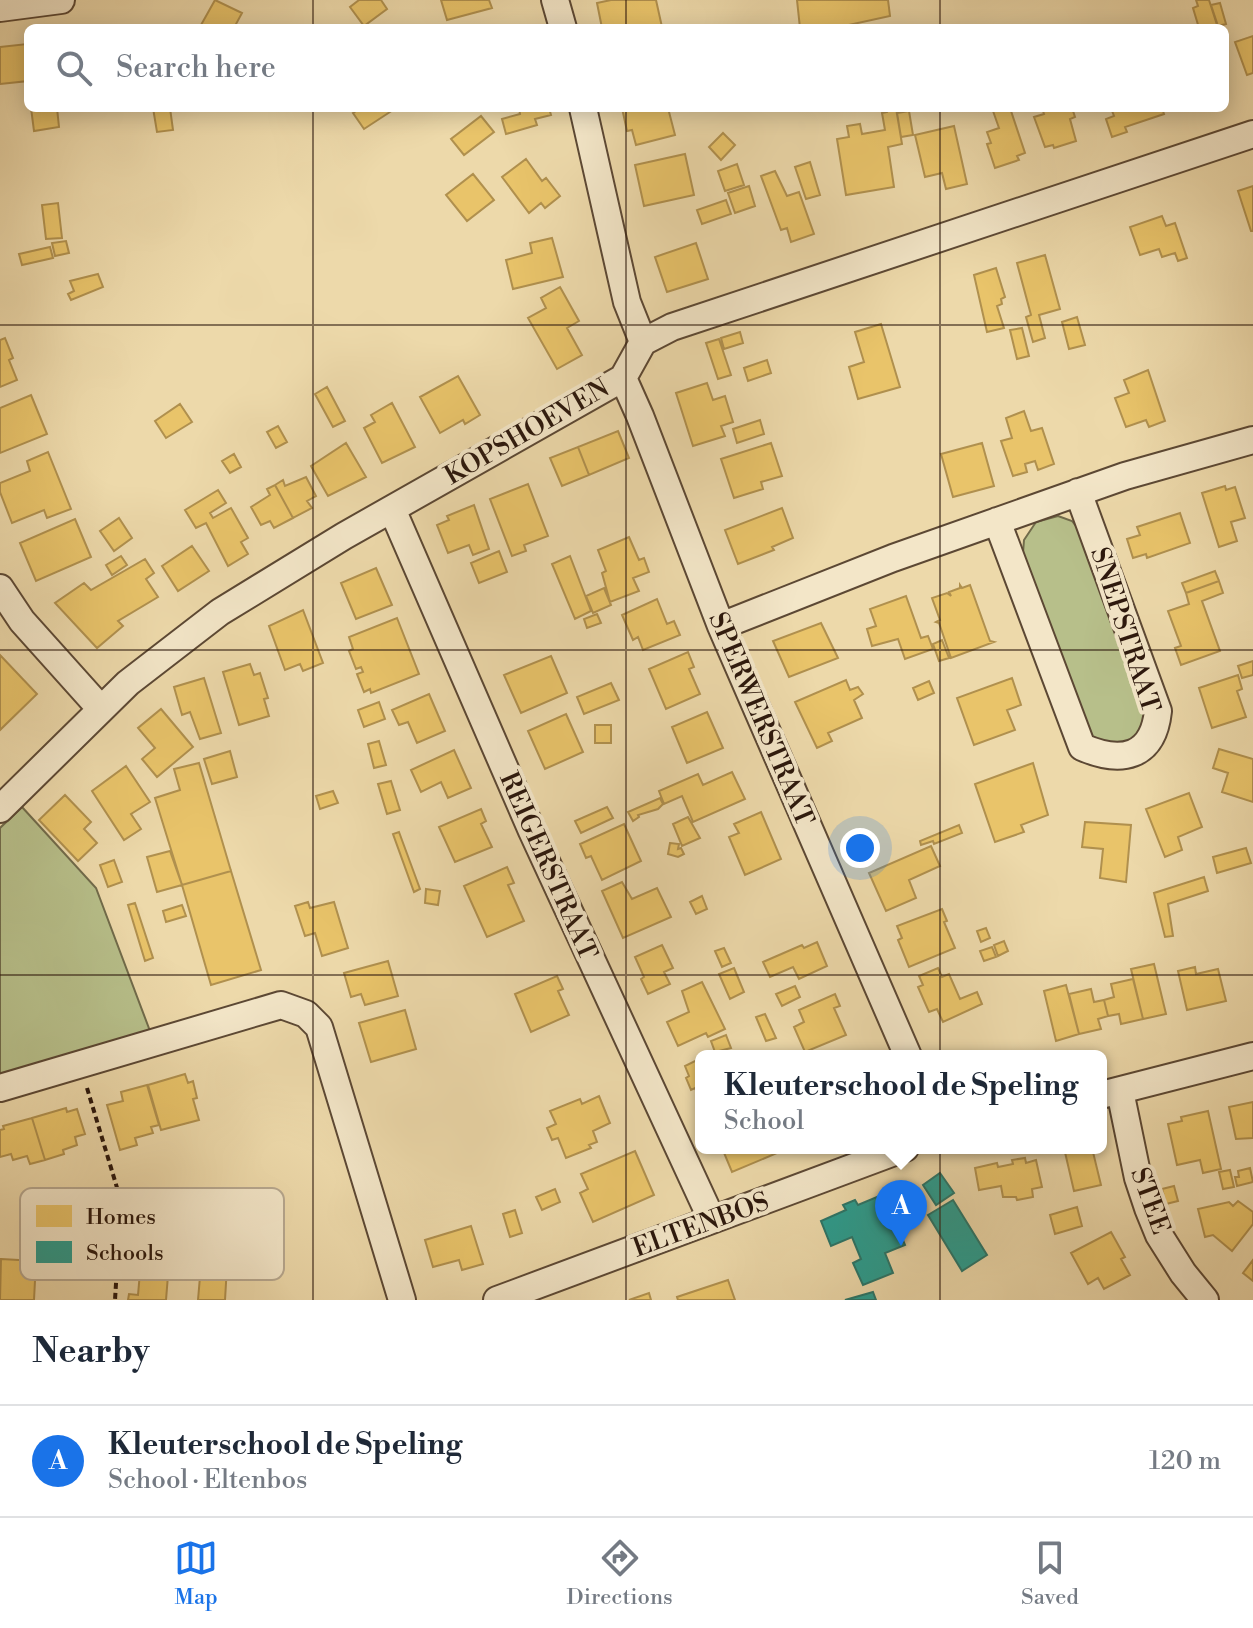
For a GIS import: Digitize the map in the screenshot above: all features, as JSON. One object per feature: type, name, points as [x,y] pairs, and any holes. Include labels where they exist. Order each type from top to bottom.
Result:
[{"type":"street","points":[[0,8],[61,0]]},
{"type":"street","points":[[555,0],[562,24]]},
{"type":"street","points":[[584,112],[627,302],[643,342],[672,327],[1253,134]]},
{"type":"street","name":"KOPSHOEVEN","points":[[0,809],[100,708],[220,612],[392,509],[623,378],[643,342]]},
{"type":"street","name":"SPERWERSTRAAT","points":[[623,378],[721,626],[905,1050]]},
{"type":"street","points":[[721,626],[893,558],[1078,492],[1193,455],[1253,440]]},
{"type":"street","name":"SNEPSTRAAT","points":[[997,521],[1082,747],[1109,758],[1139,751],[1156,730],[1158,711],[1078,492]]},
{"type":"street","name":"REIGERSTRAAT","points":[[392,509],[538,845],[712,1220]]},
{"type":"street","points":[[0,588],[22,621],[100,708]]},
{"type":"street","points":[[0,1088],[281,1005],[306,1014],[319,1027],[402,1300]]},
{"type":"street","points":[[1110,1093],[1253,1056]]},
{"type":"street","name":"STEE","points":[[1110,1093],[1153,1221],[1183,1273],[1205,1300]]},
{"type":"street","name":"ELTENBOS","points":[[497,1300],[889,1154]]},
{"type":"path","points":[[80,1065],[117,1188]]},
{"type":"path","points":[[115,1300],[116,1280]]},
{"type":"green space","points":[[1058,516],[1072,521],[1079,530],[1142,702],[1143,724],[1130,743],[1099,743],[1089,734],[1023,553],[1024,540],[1036,522]]},
{"type":"green space","points":[[22,807],[96,888],[150,1031],[0,1077],[0,828]]},
{"type":"building: Homes","points":[[215,0],[242,13],[236,24],[202,24]]},
{"type":"building: Homes","points":[[359,0],[381,0],[387,9],[363,24],[350,7]]},
{"type":"building: Homes","points":[[441,0],[489,0],[492,8],[447,20]]},
{"type":"building: Homes","points":[[656,0],[661,24],[601,24],[597,3]]},
{"type":"building: Homes","points":[[797,0],[888,0],[890,16],[853,24],[800,24]]},
{"type":"building: Homes","points":[[1196,0],[1209,0],[1217,24],[1198,24],[1193,8],[1198,6]]},
{"type":"building: Homes","points":[[1220,3],[1226,24],[1217,24],[1211,5]]},
{"type":"building: Homes","points":[[1253,36],[1253,73],[1247,75],[1235,42]]},
{"type":"building: Homes","points":[[24,44],[24,81],[0,84],[0,47]]},
{"type":"building: Homes","points":[[32,112],[57,112],[59,127],[34,131]]},
{"type":"building: Homes","points":[[154,112],[171,112],[173,130],[157,132]]},
{"type":"building: Homes","points":[[355,112],[390,112],[364,129]]},
{"type":"building: Homes","points":[[550,112],[551,115],[535,119],[537,125],[506,134],[502,119]]},
{"type":"building: Homes","points":[[623,112],[669,112],[675,135],[636,145],[632,130],[627,131]]},
{"type":"building: Homes","points":[[897,112],[902,144],[888,147],[894,187],[846,195],[837,139],[849,137],[847,126],[860,124],[862,134],[885,130],[882,113]]},
{"type":"building: Homes","points":[[909,112],[913,135],[901,137],[897,113]]},
{"type":"building: Homes","points":[[993,112],[1011,112],[1025,153],[1017,156],[1019,160],[995,168],[987,144],[991,143],[987,132],[999,128]]},
{"type":"building: Homes","points":[[1073,112],[1075,117],[1070,119],[1076,141],[1054,148],[1053,145],[1045,147],[1034,117]]},
{"type":"building: Homes","points":[[1112,112],[1164,114],[1125,127],[1127,132],[1112,137],[1106,119],[1114,116]]},
{"type":"building: Homes","points":[[481,116],[494,132],[464,155],[451,139]]},
{"type":"building: Homes","points":[[954,126],[967,184],[946,189],[942,173],[925,177],[915,135]]},
{"type":"building: Homes","points":[[723,133],[735,145],[721,160],[709,147]]},
{"type":"building: Homes","points":[[685,154],[694,195],[644,206],[635,165]]},
{"type":"building: Homes","points":[[526,159],[542,181],[546,178],[560,196],[545,208],[541,203],[529,213],[502,177]]},
{"type":"building: Homes","points":[[810,162],[820,195],[806,199],[795,167]]},
{"type":"building: Homes","points":[[737,164],[744,185],[725,191],[718,171]]},
{"type":"building: Homes","points":[[775,171],[787,196],[799,192],[814,234],[791,242],[787,228],[781,230],[761,176]]},
{"type":"building: Homes","points":[[473,174],[494,200],[467,221],[446,195]]},
{"type":"building: Homes","points":[[749,186],[755,206],[735,213],[728,193]]},
{"type":"building: Homes","points":[[1253,186],[1253,231],[1251,231],[1238,191]]},
{"type":"building: Homes","points":[[726,200],[731,214],[702,224],[697,210]]},
{"type":"building: Homes","points":[[58,203],[62,238],[46,239],[42,205]]},
{"type":"building: Homes","points":[[1162,216],[1166,226],[1175,223],[1187,258],[1178,261],[1175,253],[1162,257],[1159,249],[1140,255],[1130,227]]},
{"type":"building: Homes","points":[[552,238],[563,277],[513,289],[506,260],[532,253],[530,243]]},
{"type":"building: Homes","points":[[66,241],[69,253],[55,256],[52,243]]},
{"type":"building: Homes","points":[[696,243],[708,279],[667,292],[655,257]]},
{"type":"building: Homes","points":[[50,247],[53,258],[22,265],[19,254]]},
{"type":"building: Homes","points":[[1045,255],[1060,309],[1039,315],[1045,338],[1033,342],[1026,317],[1031,315],[1017,263]]},
{"type":"building: Homes","points":[[996,268],[1005,297],[1001,299],[1002,304],[997,306],[1004,328],[987,332],[974,275]]},
{"type":"building: Homes","points":[[98,274],[103,287],[71,300],[68,294],[74,291],[70,281]]},
{"type":"building: Homes","points":[[560,287],[579,321],[567,328],[582,355],[557,369],[528,318],[546,308],[541,298]]},
{"type":"building: Homes","points":[[1077,317],[1085,345],[1069,349],[1062,322]]},
{"type":"building: Homes","points":[[881,324],[900,387],[858,399],[849,367],[864,362],[855,332]]},
{"type":"building: Homes","points":[[1022,328],[1029,356],[1017,359],[1010,330]]},
{"type":"building: Homes","points":[[740,332],[743,343],[724,349],[721,338]]},
{"type":"building: Homes","points":[[5,338],[17,380],[0,387],[0,340]]},
{"type":"building: Homes","points":[[719,339],[731,375],[718,379],[706,343]]},
{"type":"building: Homes","points":[[767,360],[771,373],[748,381],[744,368]]},
{"type":"building: Homes","points":[[1148,370],[1165,421],[1149,427],[1146,420],[1126,427],[1115,398],[1129,393],[1124,380]]},
{"type":"building: Homes","points":[[458,376],[480,415],[465,424],[463,420],[440,433],[420,397]]},
{"type":"building: Homes","points":[[707,383],[713,400],[725,396],[733,422],[721,426],[725,436],[693,446],[676,393]]},
{"type":"building: Homes","points":[[327,387],[345,421],[333,427],[315,394]]},
{"type":"building: Homes","points":[[31,395],[47,434],[0,453],[0,408]]},
{"type":"building: Homes","points":[[392,403],[415,447],[382,463],[364,428],[375,422],[371,415]]},
{"type":"building: Homes","points":[[180,404],[192,422],[166,438],[155,421]]},
{"type":"building: Homes","points":[[1024,411],[1031,431],[1042,428],[1054,464],[1038,470],[1035,461],[1025,464],[1027,472],[1013,476],[1001,441],[1012,438],[1006,418]]},
{"type":"building: Homes","points":[[760,420],[764,434],[737,443],[733,429]]},
{"type":"building: Homes","points":[[278,426],[287,442],[276,448],[267,432]]},
{"type":"building: Homes","points":[[618,431],[629,458],[589,475],[578,447]]},
{"type":"building: Homes","points":[[346,443],[366,477],[328,496],[311,466]]},
{"type":"building: Homes","points":[[771,443],[782,476],[761,482],[763,489],[734,498],[721,459]]},
{"type":"building: Homes","points":[[982,443],[994,486],[953,497],[941,454]]},
{"type":"building: Homes","points":[[578,447],[589,475],[562,486],[550,458]]},
{"type":"building: Homes","points":[[48,452],[71,509],[47,518],[44,510],[12,523],[0,492],[0,483],[30,471],[27,461]]},
{"type":"building: Homes","points":[[234,454],[241,467],[230,473],[222,461]]},
{"type":"building: Homes","points":[[306,477],[316,496],[307,501],[312,508],[293,518],[275,485],[283,480],[285,486]]},
{"type":"building: Homes","points":[[528,484],[548,536],[524,545],[526,551],[512,556],[490,499]]},
{"type":"building: Homes","points":[[275,485],[293,518],[274,528],[270,521],[261,525],[251,507],[270,495],[267,489]]},
{"type":"building: Homes","points":[[1225,486],[1226,490],[1235,487],[1245,518],[1231,522],[1237,541],[1219,547],[1202,493]]},
{"type":"building: Homes","points":[[218,490],[226,503],[210,513],[213,518],[231,508],[248,538],[241,542],[248,554],[228,566],[206,523],[196,528],[185,510]]},
{"type":"building: Homes","points":[[474,505],[489,549],[473,555],[469,545],[448,553],[437,525],[449,520],[447,516]]},
{"type":"building: Homes","points":[[782,508],[793,538],[772,547],[774,550],[738,564],[725,530]]},
{"type":"building: Homes","points":[[1180,513],[1190,543],[1147,558],[1146,554],[1133,558],[1127,539],[1140,535],[1137,527]]},
{"type":"building: Homes","points":[[119,518],[132,538],[114,551],[100,531]]},
{"type":"building: Homes","points":[[75,519],[91,557],[36,581],[20,543]]},
{"type":"building: Homes","points":[[629,537],[639,560],[644,558],[649,572],[633,578],[639,591],[610,602],[602,573],[606,571],[598,550]]},
{"type":"building: Homes","points":[[192,546],[209,571],[178,591],[162,566]]},
{"type":"building: Homes","points":[[499,551],[507,572],[479,583],[471,563]]},
{"type":"building: Homes","points":[[121,556],[127,565],[112,575],[106,565]]},
{"type":"building: Homes","points":[[570,556],[591,611],[575,619],[552,564]]},
{"type":"building: Homes","points":[[145,559],[154,573],[146,579],[158,597],[118,621],[123,626],[97,648],[55,603],[84,583],[91,590]]},
{"type":"building: Homes","points":[[376,568],[392,605],[356,619],[341,583]]},
{"type":"building: Homes","points":[[1215,571],[1219,581],[1186,593],[1182,583]]},
{"type":"building: Homes","points":[[1219,581],[1223,593],[1202,601],[1220,651],[1181,665],[1175,648],[1181,646],[1168,611],[1189,604],[1186,593]]},
{"type":"building: Homes","points":[[960,585],[962,588],[970,585],[990,641],[994,642],[951,658],[936,622],[940,620],[932,598],[947,593],[951,596],[949,592],[960,588]]},
{"type":"building: Homes","points":[[604,588],[611,605],[593,613],[586,596]]},
{"type":"building: Homes","points":[[906,596],[921,638],[928,636],[933,649],[905,659],[898,639],[872,646],[867,629],[876,626],[870,609]]},
{"type":"building: Homes","points":[[657,599],[667,624],[674,621],[680,635],[643,650],[638,637],[633,640],[622,615]]},
{"type":"building: Homes","points":[[303,610],[323,663],[303,671],[300,664],[285,670],[269,626]]},
{"type":"building: Homes","points":[[597,614],[601,623],[587,628],[584,619]]},
{"type":"building: Homes","points":[[397,618],[419,674],[371,693],[370,689],[364,692],[357,674],[363,672],[361,667],[356,669],[349,651],[353,649],[349,637]]},
{"type":"building: Homes","points":[[821,623],[838,658],[789,677],[773,641]]},
{"type":"building: Homes","points":[[942,640],[949,658],[939,661],[933,644]]},
{"type":"building: Homes","points":[[688,652],[694,667],[689,669],[700,694],[666,709],[649,669]]},
{"type":"building: Homes","points":[[0,655],[37,694],[0,730]]},
{"type":"building: Homes","points":[[551,656],[567,693],[521,713],[504,675]]},
{"type":"building: Homes","points":[[1253,661],[1253,675],[1242,678],[1238,666]]},
{"type":"building: Homes","points":[[250,664],[254,675],[260,673],[268,698],[264,699],[269,716],[239,725],[223,672]]},
{"type":"building: Homes","points":[[1238,675],[1242,689],[1237,691],[1246,717],[1212,728],[1199,688]]},
{"type":"building: Homes","points":[[204,678],[221,733],[200,739],[190,712],[182,715],[174,687]]},
{"type":"building: Homes","points":[[1012,678],[1021,705],[1007,710],[1015,730],[974,745],[957,698]]},
{"type":"building: Homes","points":[[846,680],[850,690],[858,687],[863,694],[854,700],[862,718],[828,733],[832,741],[817,748],[795,702]]},
{"type":"building: Homes","points":[[929,681],[934,693],[918,700],[913,688]]},
{"type":"building: Homes","points":[[611,683],[619,700],[584,714],[577,697]]},
{"type":"building: Homes","points":[[429,694],[445,731],[417,743],[408,722],[399,725],[392,710]]},
{"type":"building: Homes","points":[[379,702],[385,719],[364,727],[358,710]]},
{"type":"building: Homes","points":[[161,709],[193,747],[157,777],[142,759],[155,748],[138,728]]},
{"type":"building: Homes","points":[[707,712],[723,748],[687,763],[672,727]]},
{"type":"building: Homes","points":[[566,714],[583,752],[545,769],[528,731]]},
{"type":"building: Homes","points":[[595,725],[611,725],[611,743],[595,743]]},
{"type":"building: Homes","points":[[379,741],[386,765],[374,768],[368,744]]},
{"type":"building: Homes","points":[[1219,749],[1253,759],[1253,802],[1222,792],[1228,773],[1213,768]]},
{"type":"building: Homes","points":[[454,750],[471,788],[448,798],[441,782],[421,792],[411,770]]},
{"type":"building: Homes","points":[[230,751],[237,777],[212,784],[204,759]]},
{"type":"building: Homes","points":[[199,763],[231,871],[182,885],[155,798],[180,790],[174,769]]},
{"type":"building: Homes","points":[[1033,763],[1048,815],[1021,825],[1024,832],[995,842],[975,784]]},
{"type":"building: Homes","points":[[126,766],[150,802],[131,814],[141,829],[124,840],[92,791]]},
{"type":"building: Homes","points":[[732,772],[745,799],[693,822],[682,796],[664,804],[659,791],[698,774],[703,785]]},
{"type":"building: Homes","points":[[391,781],[400,810],[387,814],[378,784]]},
{"type":"building: Homes","points":[[333,791],[338,803],[320,809],[316,796]]},
{"type":"building: Homes","points":[[1189,793],[1202,827],[1178,837],[1182,850],[1165,857],[1146,809]]},
{"type":"building: Homes","points":[[65,795],[91,822],[84,829],[97,843],[78,861],[39,820]]},
{"type":"building: Homes","points":[[660,798],[663,804],[658,809],[638,815],[633,821],[628,812]]},
{"type":"building: Homes","points":[[607,807],[613,818],[581,833],[575,821]]},
{"type":"building: Homes","points":[[481,809],[486,821],[481,824],[492,847],[455,862],[439,827]]},
{"type":"building: Homes","points":[[761,812],[781,859],[745,875],[729,837],[739,833],[734,824]]},
{"type":"building: Homes","points":[[688,817],[700,838],[682,846],[673,824]]},
{"type":"building: Homes","points":[[1085,822],[1131,825],[1126,882],[1100,878],[1103,849],[1082,847]]},
{"type":"building: Homes","points":[[624,824],[641,861],[602,880],[591,856],[586,858],[580,844]]},
{"type":"building: Homes","points":[[959,825],[962,833],[934,844],[933,841],[921,845],[920,841]]},
{"type":"building: Homes","points":[[399,832],[420,889],[414,892],[393,834]]},
{"type":"building: Homes","points":[[670,843],[679,844],[678,849],[681,848],[684,854],[678,857],[668,854]]},
{"type":"building: Homes","points":[[931,846],[940,866],[909,880],[916,898],[886,911],[869,873]]},
{"type":"building: Homes","points":[[1246,848],[1251,863],[1217,873],[1213,857]]},
{"type":"building: Homes","points":[[170,851],[182,885],[157,892],[147,857]]},
{"type":"building: Homes","points":[[114,860],[122,882],[108,887],[100,865]]},
{"type":"building: Homes","points":[[507,867],[514,883],[508,885],[524,921],[487,937],[464,886]]},
{"type":"building: Homes","points":[[231,871],[261,970],[211,985],[182,885]]},
{"type":"building: Homes","points":[[1204,877],[1208,891],[1168,904],[1173,936],[1165,937],[1154,893]]},
{"type":"building: Homes","points":[[622,882],[632,899],[657,888],[671,917],[623,938],[602,891]]},
{"type":"building: Homes","points":[[426,889],[440,891],[438,905],[425,903]]},
{"type":"building: Homes","points":[[702,896],[707,909],[696,914],[690,902]]},
{"type":"building: Homes","points":[[308,902],[310,908],[334,902],[348,948],[322,956],[315,933],[305,936],[295,906]]},
{"type":"building: Homes","points":[[135,903],[153,958],[145,961],[128,905]]},
{"type":"building: Homes","points":[[182,905],[186,916],[166,922],[163,911]]},
{"type":"building: Homes","points":[[942,909],[955,948],[909,967],[898,940],[902,938],[897,926]]},
{"type":"building: Homes","points":[[986,928],[990,938],[981,942],[977,931]]},
{"type":"building: Homes","points":[[1004,941],[1008,951],[998,956],[994,945]]},
{"type":"building: Homes","points":[[817,942],[827,966],[799,979],[793,967],[770,977],[763,962]]},
{"type":"building: Homes","points":[[662,945],[673,968],[664,972],[670,984],[648,994],[635,957]]},
{"type":"building: Homes","points":[[992,947],[996,957],[984,961],[980,951]]},
{"type":"building: Homes","points":[[724,948],[731,963],[722,967],[715,951]]},
{"type":"building: Homes","points":[[388,961],[398,996],[365,1005],[361,994],[351,997],[344,973]]},
{"type":"building: Homes","points":[[1154,964],[1166,1014],[1143,1019],[1131,969]]},
{"type":"building: Homes","points":[[1195,967],[1196,974],[1218,969],[1226,1001],[1187,1010],[1178,971]]},
{"type":"building: Homes","points":[[734,968],[744,992],[730,999],[719,974]]},
{"type":"building: Homes","points":[[938,968],[942,977],[949,974],[960,999],[977,992],[982,1004],[943,1022],[937,1009],[929,1012],[918,987],[923,985],[919,976]]},
{"type":"building: Homes","points":[[557,976],[563,989],[558,991],[569,1015],[531,1032],[515,994]]},
{"type":"building: Homes","points":[[1133,979],[1143,1019],[1121,1024],[1119,1014],[1108,1016],[1104,1000],[1114,997],[1111,984]]},
{"type":"building: Homes","points":[[702,982],[725,1029],[708,1037],[706,1033],[678,1046],[667,1022],[689,1012],[682,991]]},
{"type":"building: Homes","points":[[1066,985],[1079,1034],[1056,1041],[1044,991]]},
{"type":"building: Homes","points":[[795,986],[800,997],[782,1006],[776,994]]},
{"type":"building: Homes","points":[[1091,989],[1094,1002],[1104,1000],[1108,1016],[1098,1019],[1101,1029],[1079,1034],[1069,994]]},
{"type":"building: Homes","points":[[835,994],[840,1006],[834,1008],[846,1035],[804,1050],[794,1027],[804,1022],[799,1010]]},
{"type":"building: Homes","points":[[405,1010],[416,1049],[371,1062],[359,1023]]},
{"type":"building: Homes","points":[[765,1014],[776,1038],[766,1041],[756,1017]]},
{"type":"building: Homes","points":[[726,1035],[731,1048],[714,1050],[711,1041]]},
{"type":"building: Homes","points":[[695,1061],[695,1088],[691,1090],[686,1078],[689,1076],[685,1066]]},
{"type":"building: Homes","points":[[185,1074],[188,1083],[193,1081],[197,1098],[193,1099],[199,1120],[161,1130],[148,1085]]},
{"type":"building: Homes","points":[[147,1085],[159,1125],[151,1127],[153,1133],[135,1138],[137,1145],[120,1150],[107,1105],[123,1101],[121,1092]]},
{"type":"building: Homes","points":[[599,1096],[610,1123],[593,1131],[597,1142],[589,1145],[591,1148],[566,1158],[558,1138],[552,1140],[547,1128],[556,1124],[550,1111],[580,1099],[582,1104]]},
{"type":"building: Homes","points":[[1253,1102],[1253,1138],[1236,1139],[1229,1107]]},
{"type":"building: Homes","points":[[66,1108],[67,1112],[77,1109],[85,1134],[75,1137],[77,1145],[63,1150],[64,1154],[45,1160],[32,1118]]},
{"type":"building: Homes","points":[[1208,1111],[1221,1169],[1203,1173],[1200,1160],[1177,1165],[1168,1124],[1182,1121],[1181,1117]]},
{"type":"building: Homes","points":[[32,1118],[45,1160],[30,1164],[27,1156],[13,1160],[11,1154],[0,1157],[0,1130],[4,1129],[3,1126]]},
{"type":"building: Homes","points":[[635,1151],[654,1195],[593,1222],[580,1193],[588,1189],[581,1174]]},
{"type":"building: Homes","points":[[724,1154],[775,1154],[732,1172]]},
{"type":"building: Homes","points":[[1065,1154],[1093,1154],[1101,1185],[1074,1191]]},
{"type":"building: Homes","points":[[1025,1158],[1026,1163],[1036,1160],[1042,1187],[1032,1189],[1033,1197],[1017,1200],[1016,1197],[1003,1197],[1001,1186],[979,1190],[975,1168],[997,1163],[998,1167],[1013,1164],[1012,1160]]},
{"type":"building: Homes","points":[[1250,1168],[1253,1182],[1237,1186],[1235,1177],[1239,1177],[1238,1171]]},
{"type":"building: Homes","points":[[1230,1170],[1234,1187],[1223,1189],[1219,1172]]},
{"type":"building: Homes","points":[[1174,1186],[1178,1201],[1166,1204],[1162,1189]]},
{"type":"building: Homes","points":[[555,1189],[560,1202],[542,1210],[536,1197]]},
{"type":"building: Homes","points":[[1238,1201],[1253,1212],[1253,1224],[1232,1251],[1213,1235],[1205,1237],[1198,1209],[1229,1202],[1233,1206]]},
{"type":"building: Homes","points":[[1077,1207],[1082,1226],[1055,1234],[1050,1215]]},
{"type":"building: Homes","points":[[515,1210],[522,1233],[510,1237],[503,1214]]},
{"type":"building: Homes","points":[[471,1226],[483,1264],[462,1270],[459,1260],[433,1267],[425,1240]]},
{"type":"building: Homes","points":[[1111,1232],[1125,1257],[1121,1259],[1130,1275],[1104,1289],[1098,1278],[1088,1284],[1071,1253]]},
{"type":"building: Homes","points":[[1,1259],[20,1260],[20,1280],[35,1280],[34,1300],[0,1300]]},
{"type":"building: Homes","points":[[1253,1260],[1253,1281],[1243,1273]]},
{"type":"building: Homes","points":[[139,1280],[168,1280],[166,1300],[128,1300],[129,1294],[138,1295]]},
{"type":"building: Homes","points":[[200,1280],[226,1280],[225,1300],[198,1300]]},
{"type":"building: Homes","points":[[728,1280],[735,1300],[678,1300],[677,1297]]},
{"type":"building: Homes","points":[[649,1293],[651,1300],[629,1300]]},
{"type":"building: Schools","points":[[940,1173],[954,1193],[936,1205],[923,1185]]},
{"type":"building: Schools","points":[[884,1194],[905,1245],[885,1253],[893,1273],[863,1285],[853,1263],[861,1259],[852,1237],[831,1246],[821,1221],[846,1210],[843,1205],[855,1200],[858,1205]]},
{"type":"building: Schools","points":[[953,1200],[987,1255],[962,1271],[928,1215]]},
{"type":"building: Schools","points":[[873,1292],[876,1300],[845,1300]]},
{"type":"place","name":"Kleuterschool de Speling","points":[[901,1246]]}]
